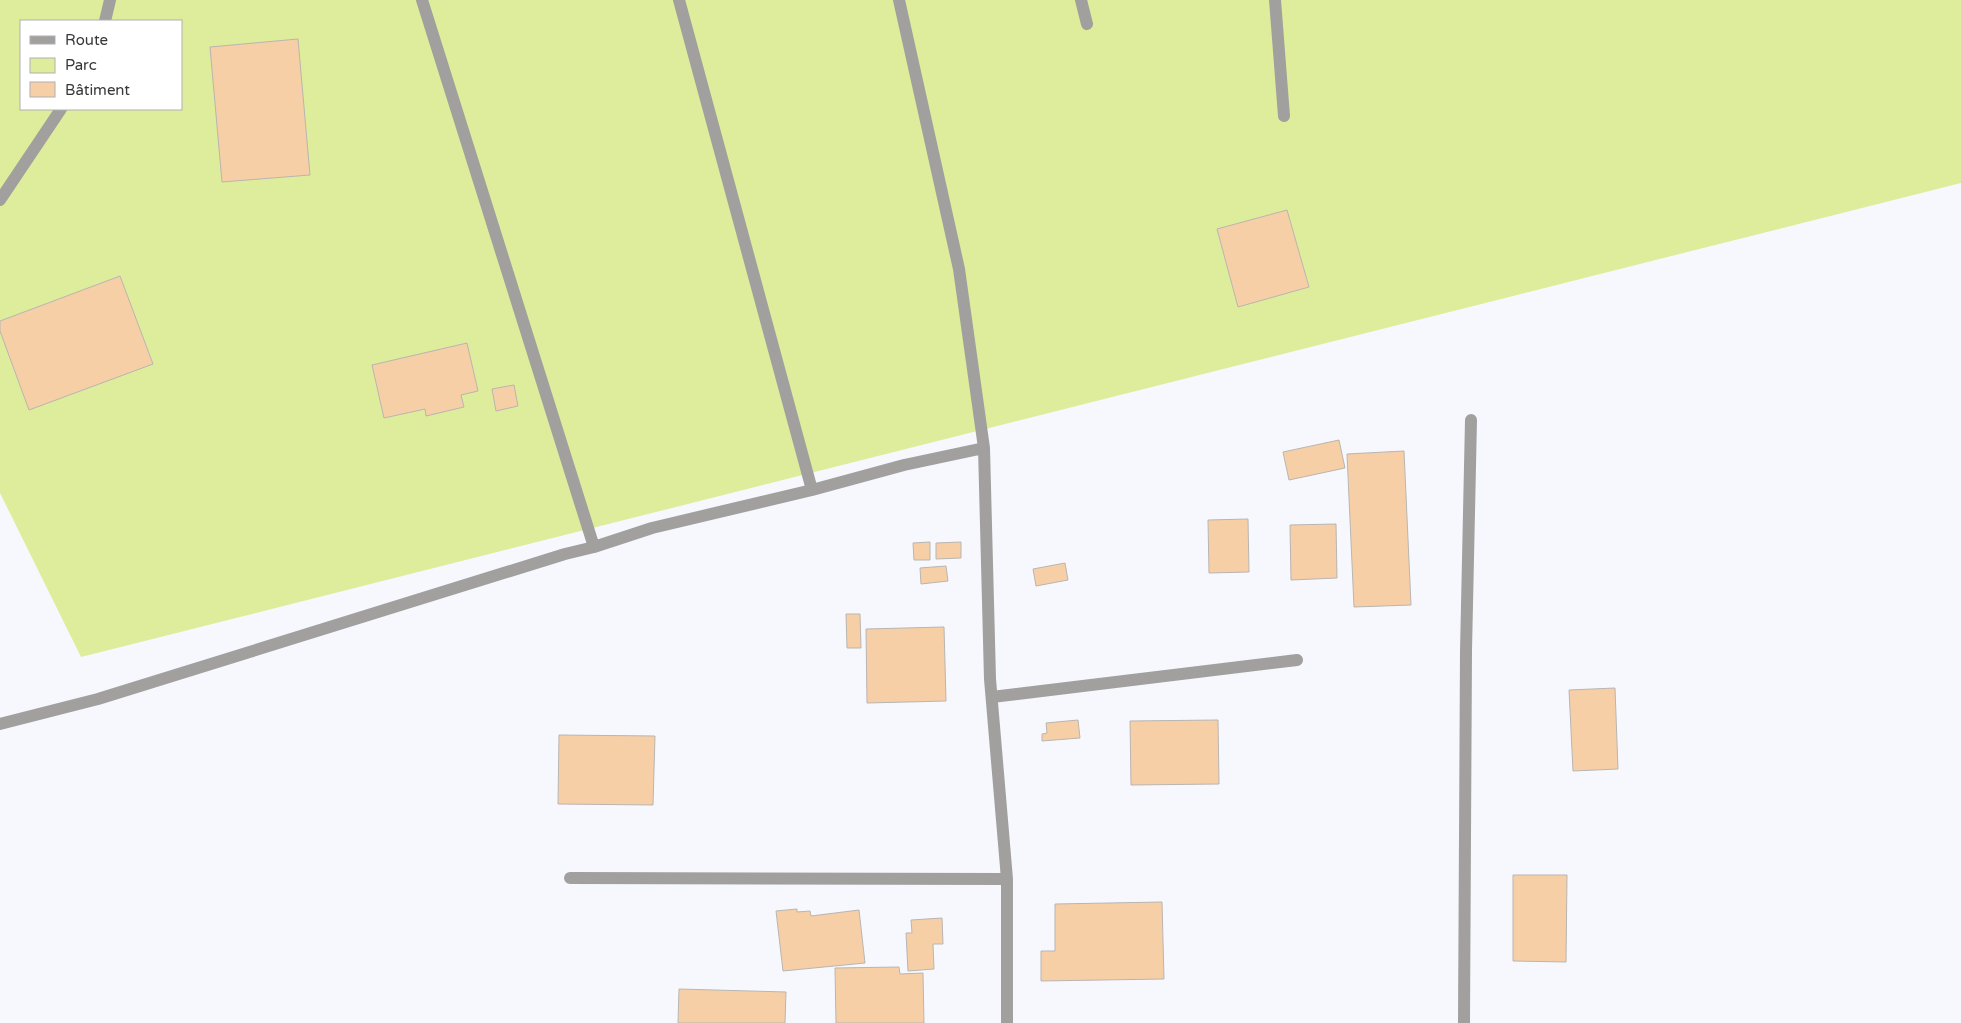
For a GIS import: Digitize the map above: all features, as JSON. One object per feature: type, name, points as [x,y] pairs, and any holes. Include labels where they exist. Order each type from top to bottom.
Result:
[{"type":"street","points":[[105,20],[110,0]]},
{"type":"street","points":[[422,0],[594,547]]},
{"type":"street","points":[[679,0],[812,490]]},
{"type":"street","points":[[899,0],[959,269],[984,448],[992,697],[1007,878],[1008,1023]]},
{"type":"street","points":[[1081,0],[1087,24]]},
{"type":"street","points":[[1275,0],[1284,116]]},
{"type":"street","points":[[0,200],[60,110]]},
{"type":"street","points":[[1464,1023],[1466,651],[1471,420]]},
{"type":"street","points":[[0,724],[98,699],[652,528],[812,490],[904,465],[984,448]]},
{"type":"street","points":[[992,697],[1297,660]]},
{"type":"street","points":[[570,878],[1007,878]]},
{"type":"green space","points":[[0,0],[1961,0],[1961,183],[81,657],[0,493]]},
{"type":"building","points":[[298,39],[310,175],[222,182],[210,47]]},
{"type":"building","points":[[1287,210],[1309,287],[1238,307],[1217,229]]},
{"type":"building","points":[[120,276],[153,364],[29,410],[0,331],[0,321]]},
{"type":"building","points":[[467,343],[478,391],[461,395],[464,407],[426,416],[425,409],[384,418],[372,365]]},
{"type":"building","points":[[514,385],[518,406],[496,411],[492,389]]},
{"type":"building","points":[[1339,440],[1345,468],[1289,480],[1283,452]]},
{"type":"building","points":[[1404,451],[1411,605],[1354,607],[1347,454]]},
{"type":"building","points":[[1248,519],[1249,572],[1209,573],[1208,520]]},
{"type":"building","points":[[1336,524],[1337,578],[1291,580],[1290,525]]},
{"type":"building","points":[[930,542],[930,560],[914,560],[913,543]]},
{"type":"building","points":[[961,542],[961,558],[936,559],[936,543]]},
{"type":"building","points":[[1065,563],[1068,580],[1036,586],[1033,569]]},
{"type":"building","points":[[946,566],[948,581],[921,584],[920,568]]},
{"type":"building","points":[[846,614],[860,614],[861,648],[847,648]]},
{"type":"building","points":[[944,627],[946,701],[867,703],[866,629]]},
{"type":"building","points":[[1615,688],[1618,769],[1573,771],[1569,690]]},
{"type":"building","points":[[1078,720],[1080,738],[1042,741],[1042,734],[1047,733],[1046,723]]},
{"type":"building","points":[[1218,720],[1219,784],[1131,785],[1130,721]]},
{"type":"building","points":[[559,735],[655,736],[653,805],[558,804]]},
{"type":"building","points":[[1513,875],[1567,875],[1566,962],[1513,961]]},
{"type":"building","points":[[1162,902],[1164,979],[1041,981],[1041,951],[1055,951],[1055,904]]},
{"type":"building","points":[[797,909],[797,912],[810,911],[811,916],[859,910],[865,963],[783,971],[776,911]]},
{"type":"building","points":[[942,918],[943,944],[933,944],[934,969],[908,971],[906,933],[912,933],[911,920]]},
{"type":"building","points":[[899,967],[900,974],[923,973],[924,1023],[836,1023],[835,968]]},
{"type":"building","points":[[679,989],[786,992],[785,1023],[678,1023]]}]
